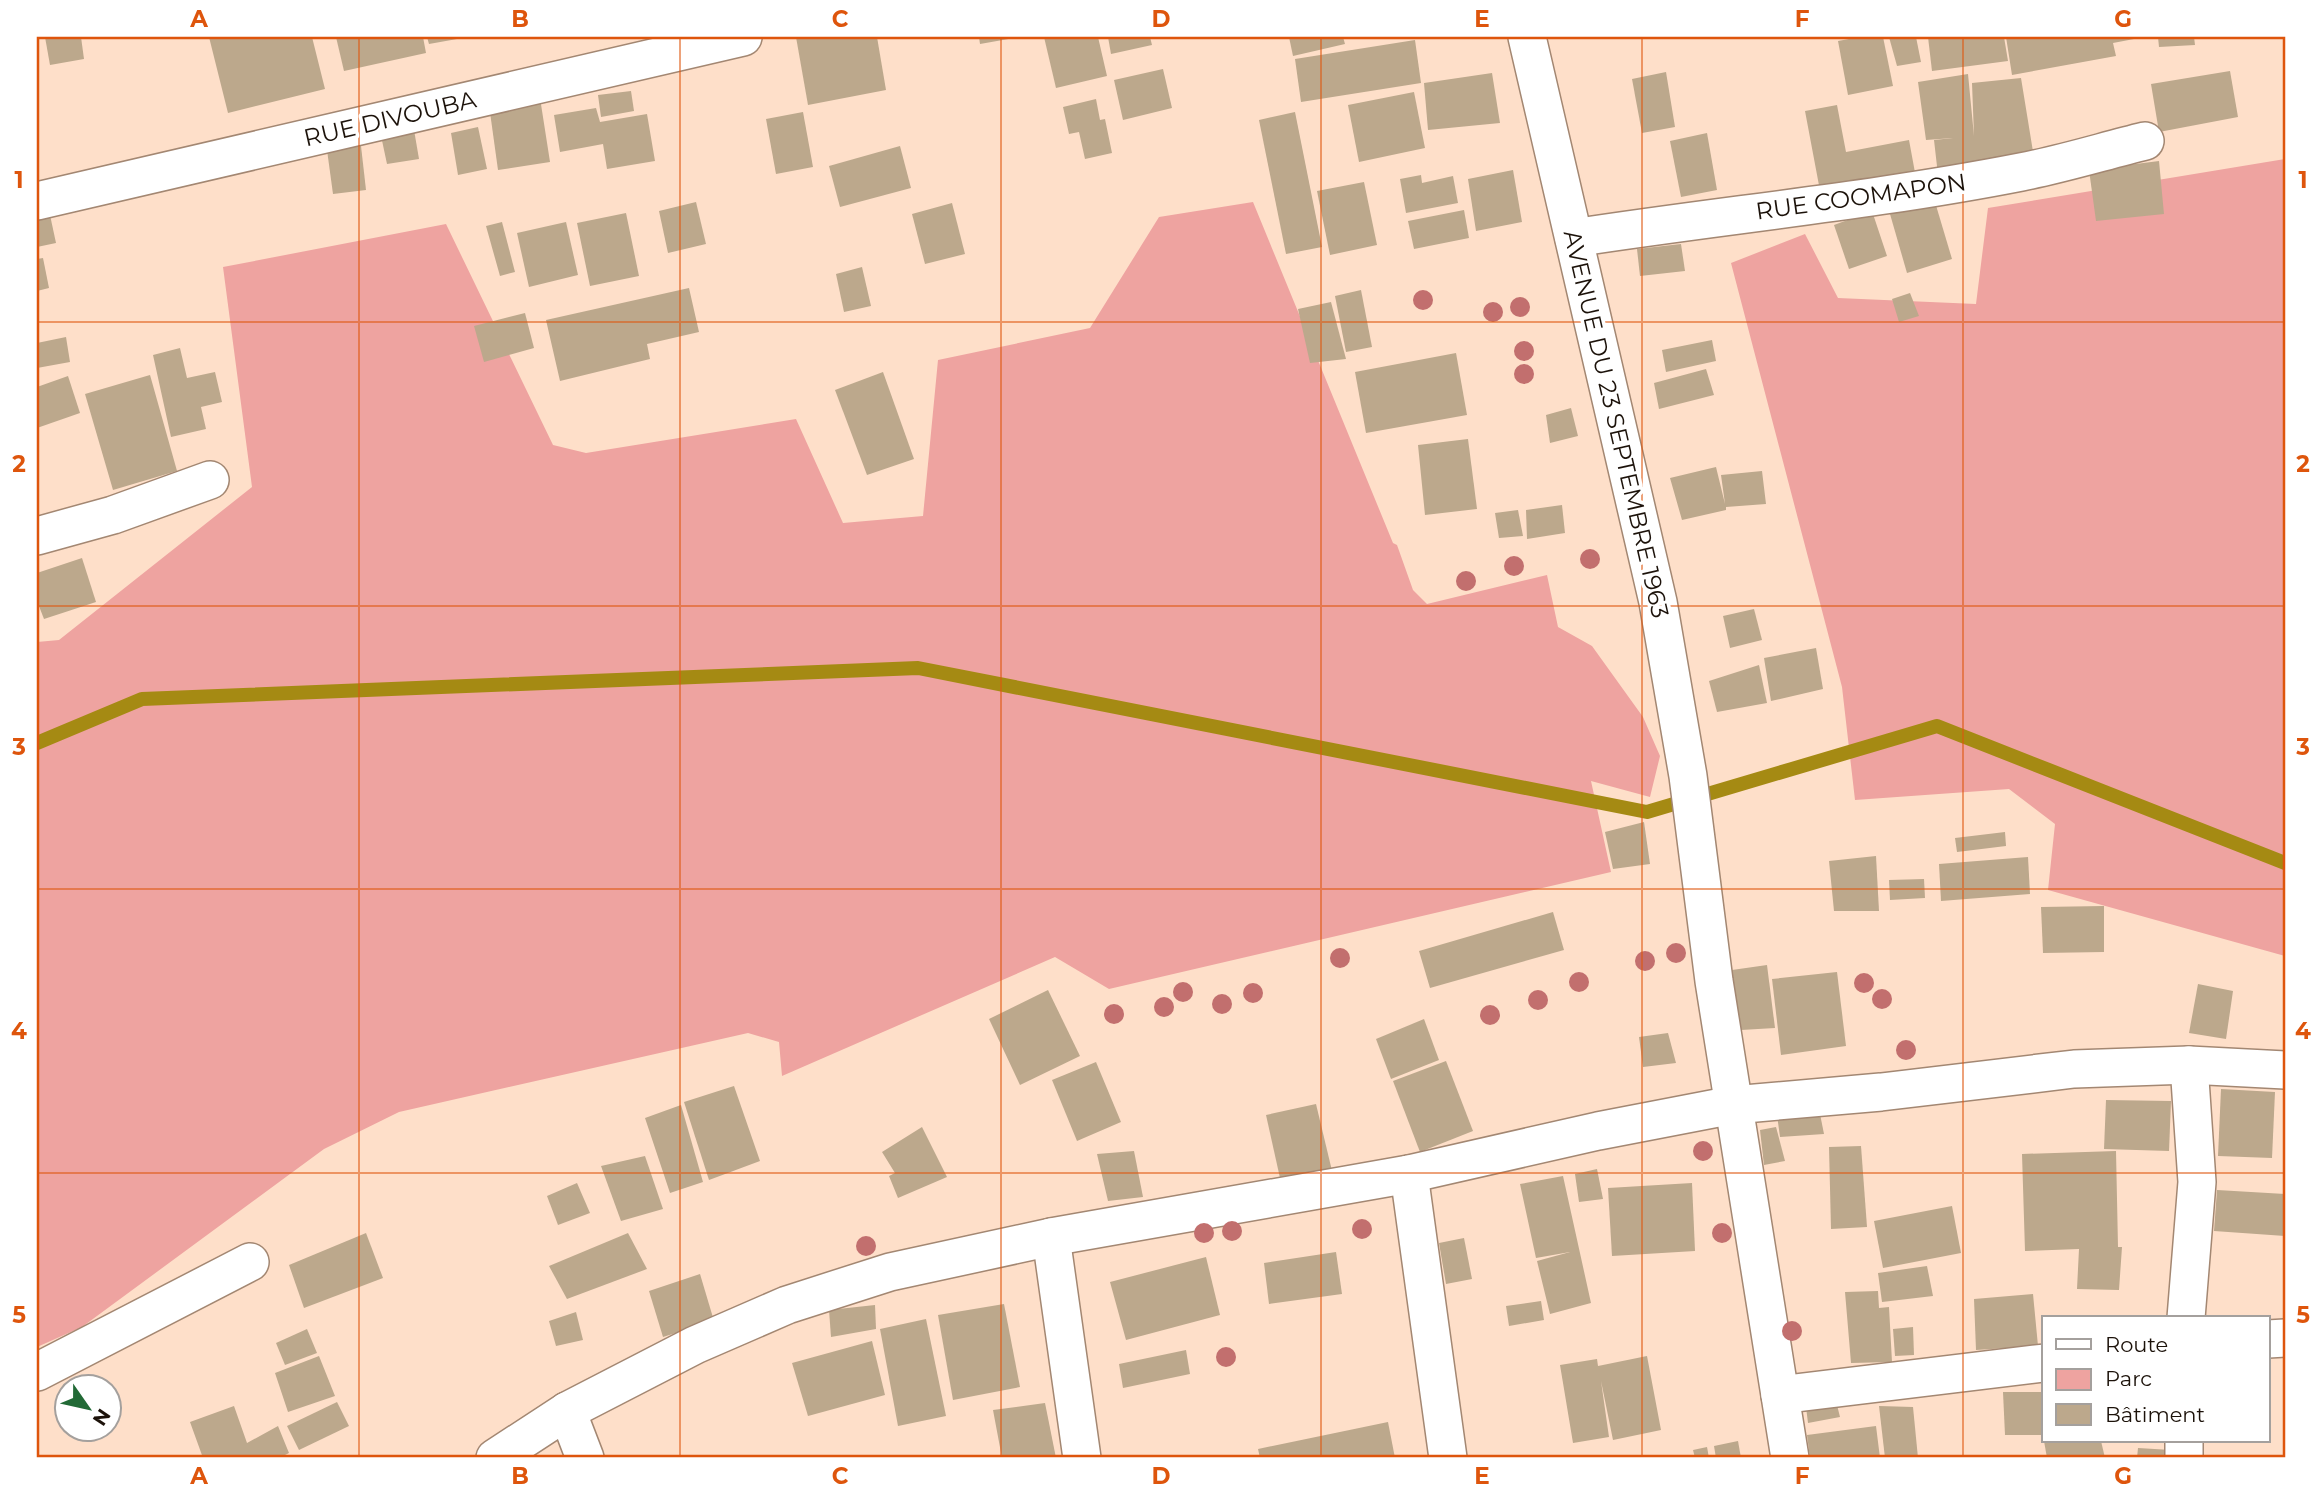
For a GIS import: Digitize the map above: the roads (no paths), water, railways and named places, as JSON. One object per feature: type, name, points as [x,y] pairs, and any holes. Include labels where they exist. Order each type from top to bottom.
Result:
[{"type":"street","name":"RUE DIVOUBA","points":[[37,201],[743,37]]},
{"type":"street","name":"AVENUE DU 23 SEPTEMBRE 1963","points":[[1527,37],[1658,603],[1688,776],[1732,1105],[1790,1458]]},
{"type":"street","name":"RUE COOMAPON","points":[[1574,238],[1906,192],[2024,172],[2145,141]]},
{"type":"street","points":[[37,536],[114,515],[210,480]]},
{"type":"street","points":[[2186,1316],[2197,1182],[2189,1065]]},
{"type":"street","points":[[495,1458],[567,1411],[695,1345],[787,1305],[890,1272],[1051,1237],[1409,1174],[1598,1130],[1732,1105],[2074,1069],[2189,1065],[2285,1070]]},
{"type":"street","points":[[1409,1174],[1448,1458]]},
{"type":"street","points":[[1051,1237],[1082,1458]]},
{"type":"street","points":[[37,1372],[250,1262]]},
{"type":"street","points":[[1780,1395],[2042,1363]]},
{"type":"street","points":[[567,1411],[585,1458]]},
{"type":"waterway","points":[[37,743],[142,699],[918,668],[1647,812],[1937,726],[2285,863]]}]
